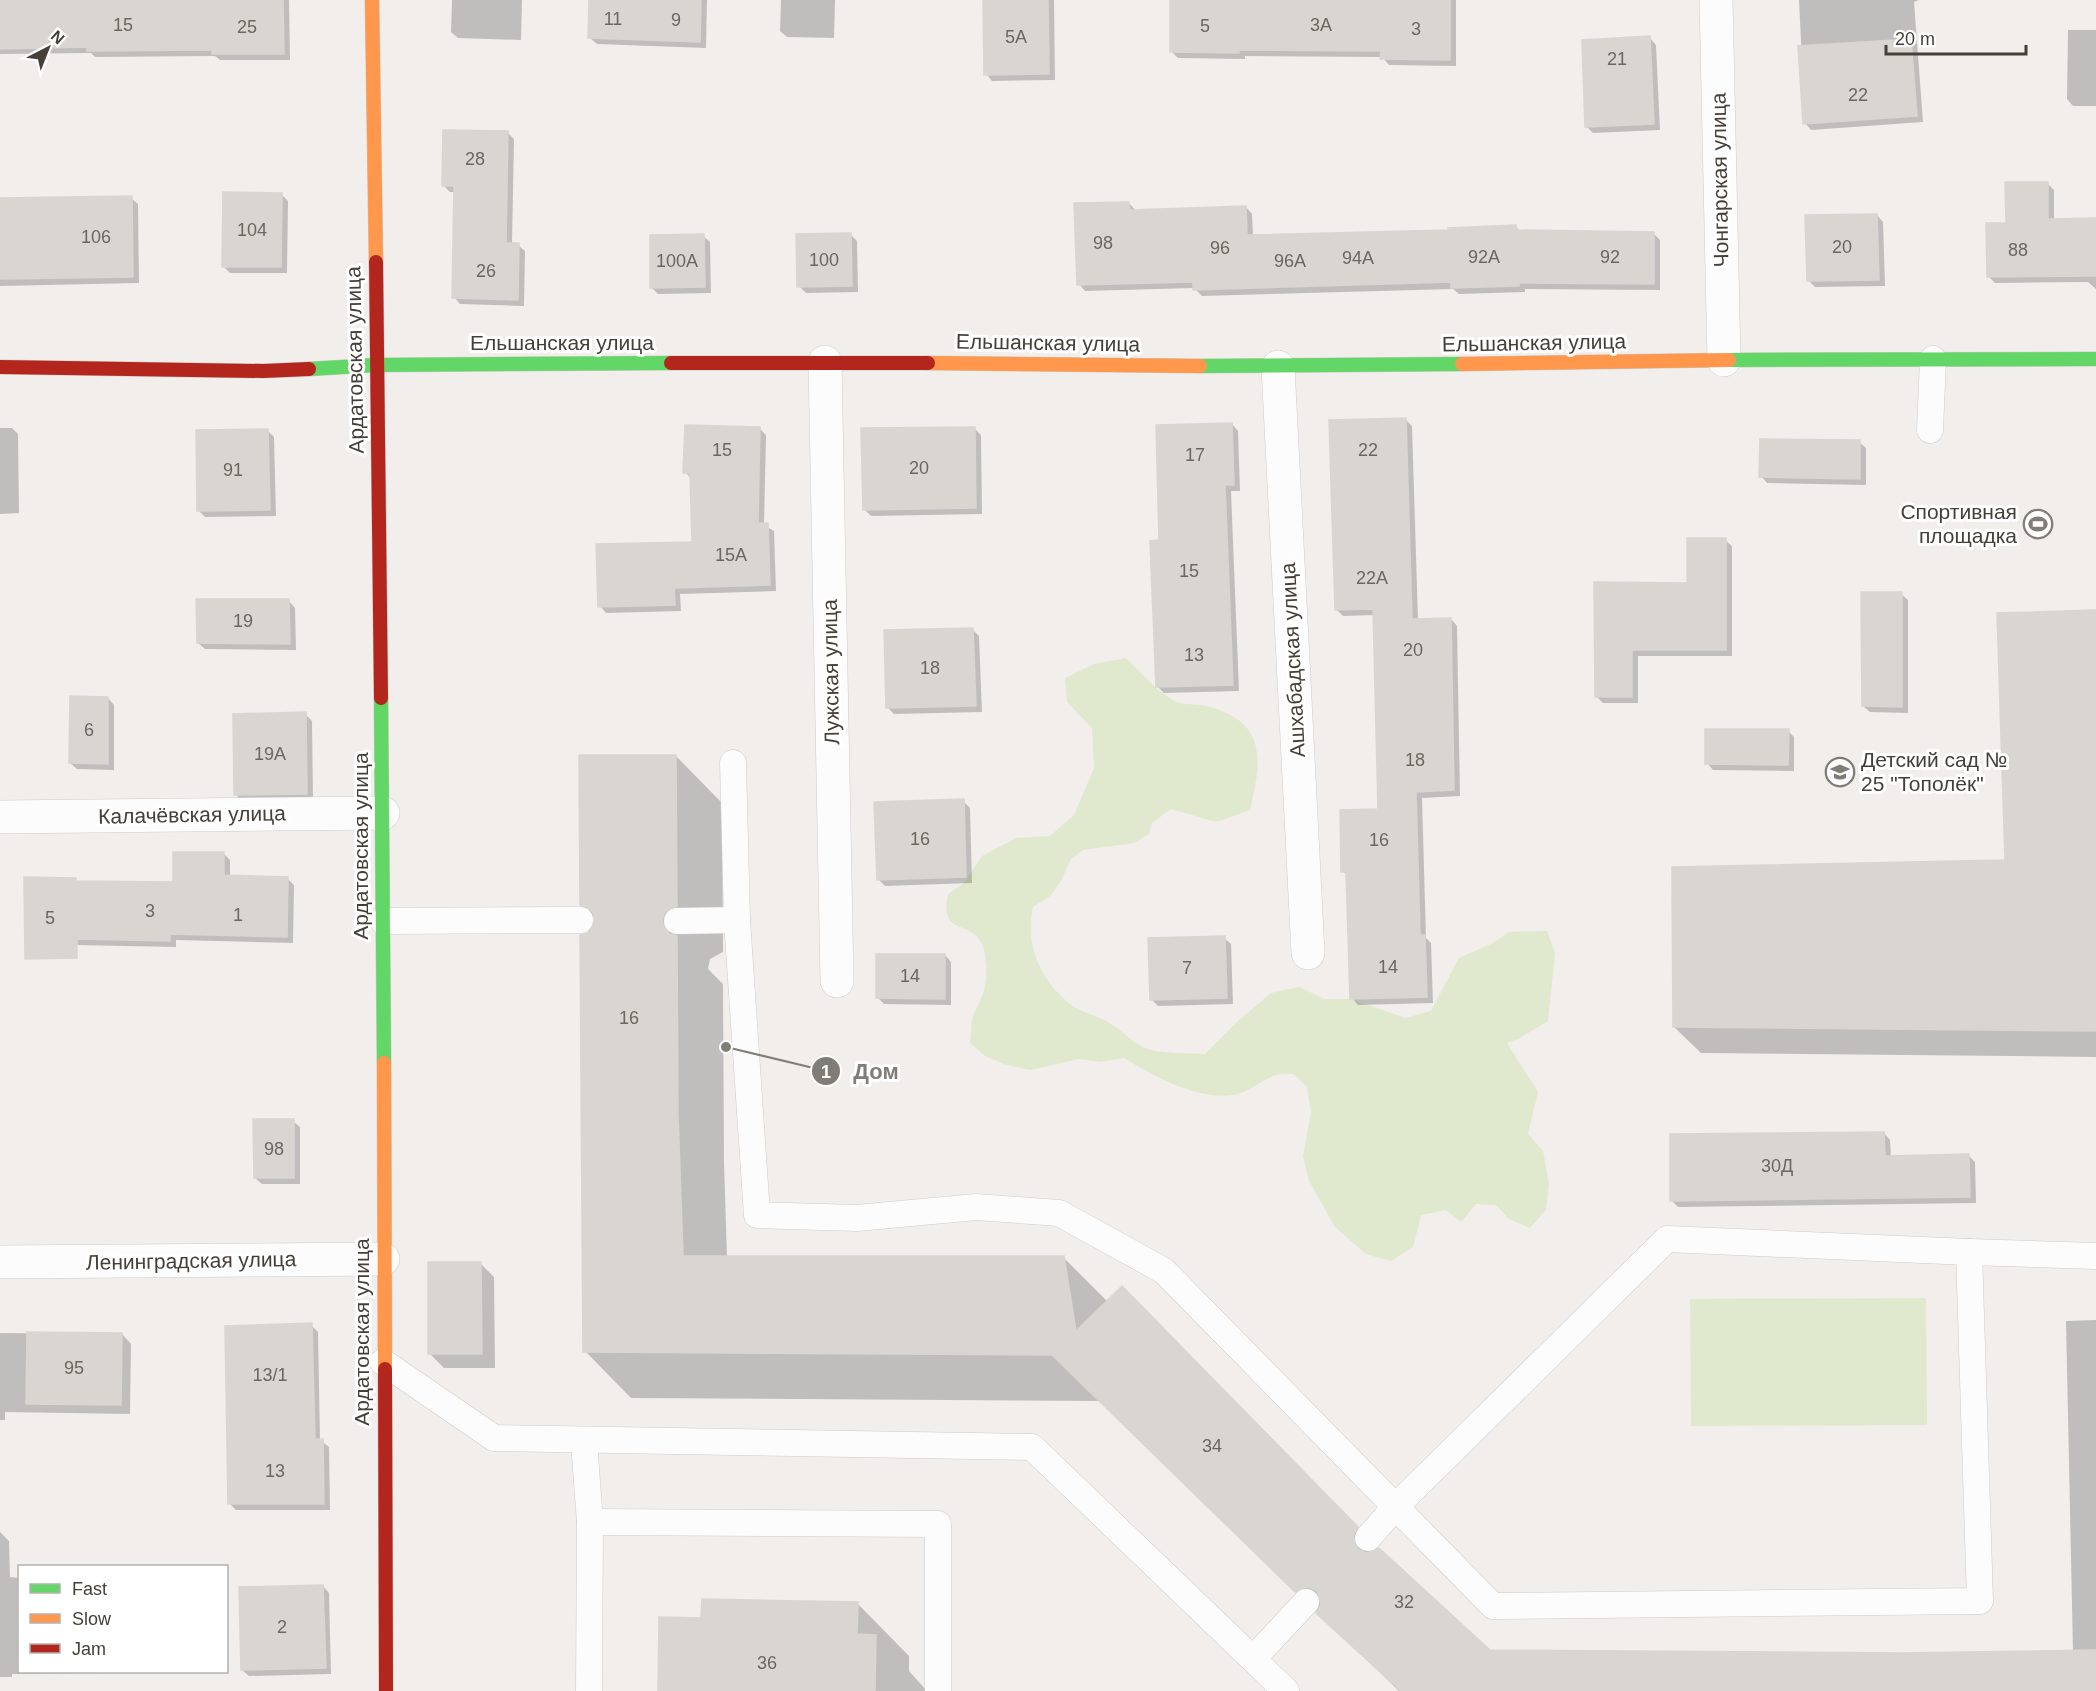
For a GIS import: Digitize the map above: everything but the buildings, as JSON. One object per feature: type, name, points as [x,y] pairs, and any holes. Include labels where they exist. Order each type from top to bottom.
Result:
[{"type":"street","name":"Ардатовская улица","points":[[372,0],[383,813],[383,1362],[386,1691]]},
{"type":"street","name":"Чонгарская улица","points":[[1716,0],[1724,360]]},
{"type":"street","name":"Ельшанская улица","points":[[0,367],[263,371],[376,365],[825,362],[1278,367],[1724,360],[2096,359]]},
{"type":"street","name":"Лужская улица","points":[[825,362],[837,981]]},
{"type":"street","name":"Ашхабадская улица","points":[[1278,367],[1308,953]]},
{"type":"street","name":"Калачёвская улица","points":[[0,817],[383,813]]},
{"type":"street","name":"Ленинградская улица","points":[[0,1262],[383,1259]]},
{"type":"lane","points":[[1930,430],[1934,359]]},
{"type":"lane","points":[[733,763],[738,920],[757,1215],[857,1218],[976,1207],[1059,1213],[1164,1271],[1493,1606],[1980,1601],[1969,1252]]},
{"type":"lane","points":[[383,921],[580,920]]},
{"type":"lane","points":[[677,921],[738,920]]},
{"type":"lane","points":[[1368,1538],[1395,1507],[1667,1239],[2096,1256]]},
{"type":"lane","points":[[383,1362],[494,1438],[584,1442],[1032,1447],[1286,1691]]},
{"type":"lane","points":[[584,1442],[590,1522],[589,1691]]},
{"type":"lane","points":[[590,1522],[938,1524],[938,1691]]},
{"type":"lane","points":[[1253,1659],[1306,1602]]},
{"type":"green space","points":[[1126,658],[1155,687],[1174,701],[1206,706],[1240,721],[1250,732],[1255,744],[1257,774],[1254,792],[1250,810],[1216,822],[1171,809],[1152,823],[1149,834],[1134,843],[1083,850],[1071,859],[1061,881],[1050,896],[1033,907],[1031,936],[1034,950],[1038,963],[1053,987],[1074,1007],[1108,1022],[1140,1046],[1174,1053],[1205,1054],[1239,1020],[1271,993],[1299,987],[1325,999],[1350,999],[1406,1018],[1431,1011],[1459,958],[1493,943],[1509,932],[1547,931],[1555,953],[1548,1021],[1507,1043],[1538,1092],[1528,1134],[1543,1151],[1549,1184],[1546,1210],[1530,1228],[1509,1219],[1496,1205],[1476,1204],[1461,1222],[1446,1210],[1421,1215],[1413,1247],[1391,1261],[1366,1254],[1335,1227],[1309,1181],[1303,1156],[1311,1112],[1307,1087],[1294,1074],[1278,1074],[1239,1093],[1219,1096],[1176,1085],[1124,1058],[1100,1062],[1079,1059],[1030,1070],[1004,1064],[985,1056],[970,1043],[972,1020],[984,989],[985,956],[977,936],[957,926],[948,916],[946,907],[948,894],[963,884],[982,856],[1016,838],[1050,836],[1074,815],[1094,768],[1092,728],[1067,702],[1065,678],[1094,664]]},
{"type":"green space","points":[[1926,1298],[1927,1425],[1691,1426],[1690,1299]]},
{"type":"traffic: fast","points":[[1729,360],[2096,359]]},
{"type":"traffic: fast","points":[[309,369],[376,365],[671,363]]},
{"type":"traffic: fast","points":[[1200,366],[1462,364]]},
{"type":"traffic: fast","points":[[381,698],[384,1063]]},
{"type":"traffic: slow","points":[[372,0],[376,262]]},
{"type":"traffic: slow","points":[[1462,364],[1729,360]]},
{"type":"traffic: slow","points":[[928,363],[1200,366]]},
{"type":"traffic: slow","points":[[384,1063],[385,1369]]},
{"type":"traffic: jam","points":[[376,262],[381,698]]},
{"type":"traffic: jam","points":[[671,363],[928,363]]},
{"type":"traffic: jam","points":[[0,367],[263,371],[309,369]]},
{"type":"traffic: jam","points":[[385,1369],[386,1691]]},
{"type":"place","name":"Спортивная площадка","points":[[2038,524]]},
{"type":"place","name":"Детский сад № 25 \"Тополёк\"","points":[[1840,772]]},
{"type":"place","name":"Дом","points":[[726,1047]]}]
